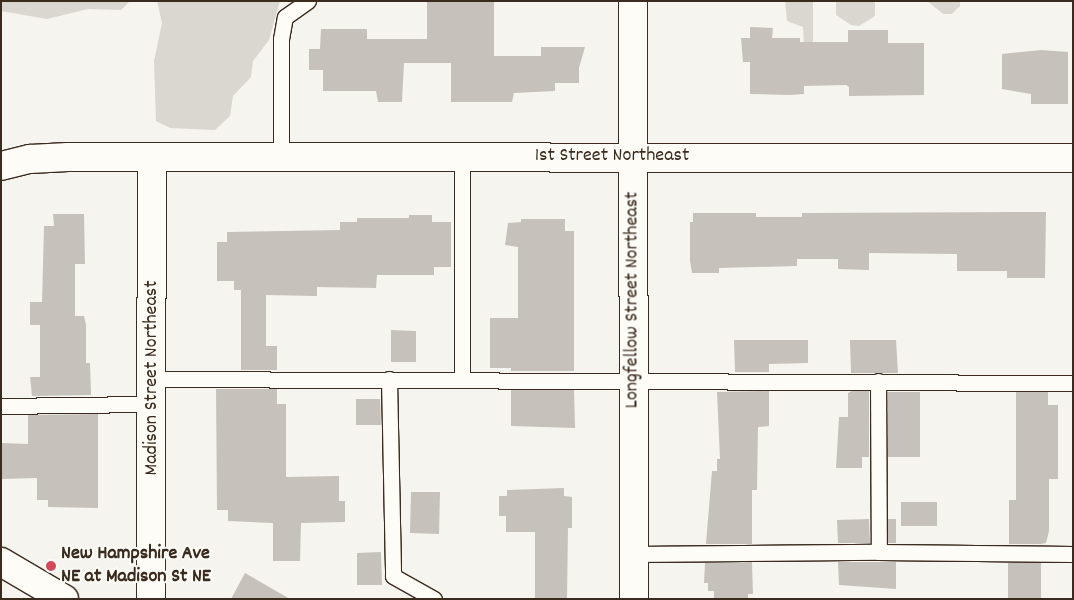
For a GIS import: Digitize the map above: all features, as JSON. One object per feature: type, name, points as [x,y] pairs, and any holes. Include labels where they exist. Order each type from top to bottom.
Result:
[{"type":"street","name":"Longfellow Street Northeast","points":[[633,1],[634,599]]},
{"type":"street","name":"1st Street Northeast","points":[[1,166],[43,158],[152,157],[633,156],[1073,158]]},
{"type":"street","name":"Madison Street Northeast","points":[[151,599],[152,157]]},
{"type":"street","points":[[1,562],[64,599]]},
{"type":"lane","points":[[281,157],[281,39],[285,18],[308,1]]},
{"type":"lane","points":[[462,157],[462,379]]},
{"type":"lane","points":[[389,379],[393,576],[434,599]]},
{"type":"lane","points":[[1,406],[152,391],[389,379],[1073,383]]},
{"type":"lane","points":[[878,381],[879,552]]},
{"type":"lane","points":[[634,554],[879,552],[1073,554]]},
{"type":"shaded area","points":[[1,1],[130,1],[121,10],[88,9],[47,19],[1,11]]},
{"type":"shaded area","points":[[157,1],[280,1],[269,40],[253,61],[251,77],[233,96],[230,116],[215,130],[170,128],[156,121],[154,61],[162,23]]},
{"type":"shaded area","points":[[785,1],[813,1],[813,57],[804,46],[803,27],[787,21]]},
{"type":"shaded area","points":[[836,1],[875,1],[875,16],[859,26],[851,25],[836,15]]},
{"type":"shaded area","points":[[927,1],[960,1],[960,6],[952,14],[943,14]]},
{"type":"building","points":[[427,1],[494,1],[494,56],[541,56],[541,47],[585,47],[579,68],[579,83],[555,83],[555,91],[514,93],[512,102],[451,102],[451,63],[404,63],[402,102],[378,102],[376,91],[323,91],[323,70],[309,70],[309,49],[320,49],[321,29],[367,29],[367,39],[427,39]]},
{"type":"building","points":[[750,27],[773,28],[772,38],[800,38],[800,42],[848,42],[848,30],[888,30],[888,43],[924,43],[924,95],[849,96],[849,87],[846,85],[804,86],[804,94],[750,94],[750,62],[743,62],[741,38],[750,38]]},
{"type":"building","points":[[1041,50],[1068,52],[1068,104],[1031,104],[1031,94],[1002,89],[1002,54]]},
{"type":"building","points":[[1046,212],[1045,278],[1007,278],[1007,271],[957,271],[957,254],[869,253],[869,270],[838,269],[838,259],[797,259],[797,266],[719,268],[719,273],[692,273],[690,261],[690,222],[693,222],[693,213],[756,213],[756,217],[802,217],[802,213]]},
{"type":"building","points":[[53,214],[84,214],[85,264],[75,264],[75,316],[84,316],[86,325],[86,363],[90,363],[91,395],[32,396],[30,377],[40,377],[40,325],[30,325],[30,302],[42,302],[44,226],[54,226]]},
{"type":"building","points":[[409,215],[432,215],[432,222],[451,222],[451,267],[434,267],[434,275],[377,275],[376,288],[317,287],[317,296],[266,295],[266,346],[277,346],[277,370],[241,370],[241,290],[234,290],[234,281],[217,281],[217,242],[227,242],[227,232],[340,230],[340,222],[357,222],[357,218],[409,218]]},
{"type":"building","points":[[521,219],[565,219],[565,231],[574,231],[574,371],[511,371],[511,368],[490,368],[490,318],[518,318],[518,247],[505,245],[508,223],[521,222]]},
{"type":"building","points":[[391,330],[416,331],[416,362],[391,362]]},
{"type":"building","points":[[734,340],[808,340],[808,363],[769,364],[769,372],[735,372]]},
{"type":"building","points":[[850,340],[896,340],[898,373],[851,373]]},
{"type":"building","points":[[216,389],[277,389],[277,404],[286,404],[286,477],[339,476],[339,501],[345,501],[345,522],[301,523],[300,561],[273,561],[273,523],[228,521],[228,510],[217,510]]},
{"type":"building","points":[[511,390],[574,390],[575,428],[511,426]]},
{"type":"building","points":[[769,391],[769,426],[758,427],[757,490],[752,490],[752,544],[706,544],[712,471],[717,471],[717,459],[720,459],[717,392]]},
{"type":"building","points":[[852,391],[869,391],[869,457],[862,457],[862,468],[836,468],[839,417],[848,417],[848,393]]},
{"type":"building","points":[[887,392],[920,392],[920,457],[888,457]]},
{"type":"building","points":[[1016,392],[1048,392],[1048,405],[1058,405],[1058,479],[1049,479],[1049,531],[1046,543],[1041,544],[1009,544],[1009,500],[1016,500]]},
{"type":"building","points":[[356,399],[380,399],[381,425],[356,425]]},
{"type":"building","points":[[98,414],[98,508],[48,507],[48,500],[37,500],[37,478],[2,479],[1,443],[28,444],[28,415]]},
{"type":"building","points":[[564,488],[564,496],[572,497],[572,528],[568,528],[567,599],[535,599],[535,532],[506,532],[506,516],[499,516],[499,496],[507,496],[507,490]]},
{"type":"building","points":[[411,492],[440,492],[439,534],[410,533]]},
{"type":"building","points":[[901,502],[937,502],[937,526],[901,526]]},
{"type":"building","points":[[869,519],[870,543],[838,543],[837,520]]},
{"type":"building","points":[[888,519],[896,519],[896,543],[888,543]]},
{"type":"building","points":[[381,552],[382,585],[357,585],[357,553]]},
{"type":"building","points":[[752,562],[753,594],[748,594],[748,599],[714,599],[714,591],[708,591],[708,583],[704,583],[705,563]]},
{"type":"building","points":[[838,562],[896,562],[896,589],[839,585]]},
{"type":"building","points":[[1008,563],[1041,563],[1041,599],[1008,599]]},
{"type":"building","points":[[245,573],[290,599],[231,599]]},
{"type":"place","name":"New Hampshire Ave NE at Madison St NE","points":[[51,566]]}]
